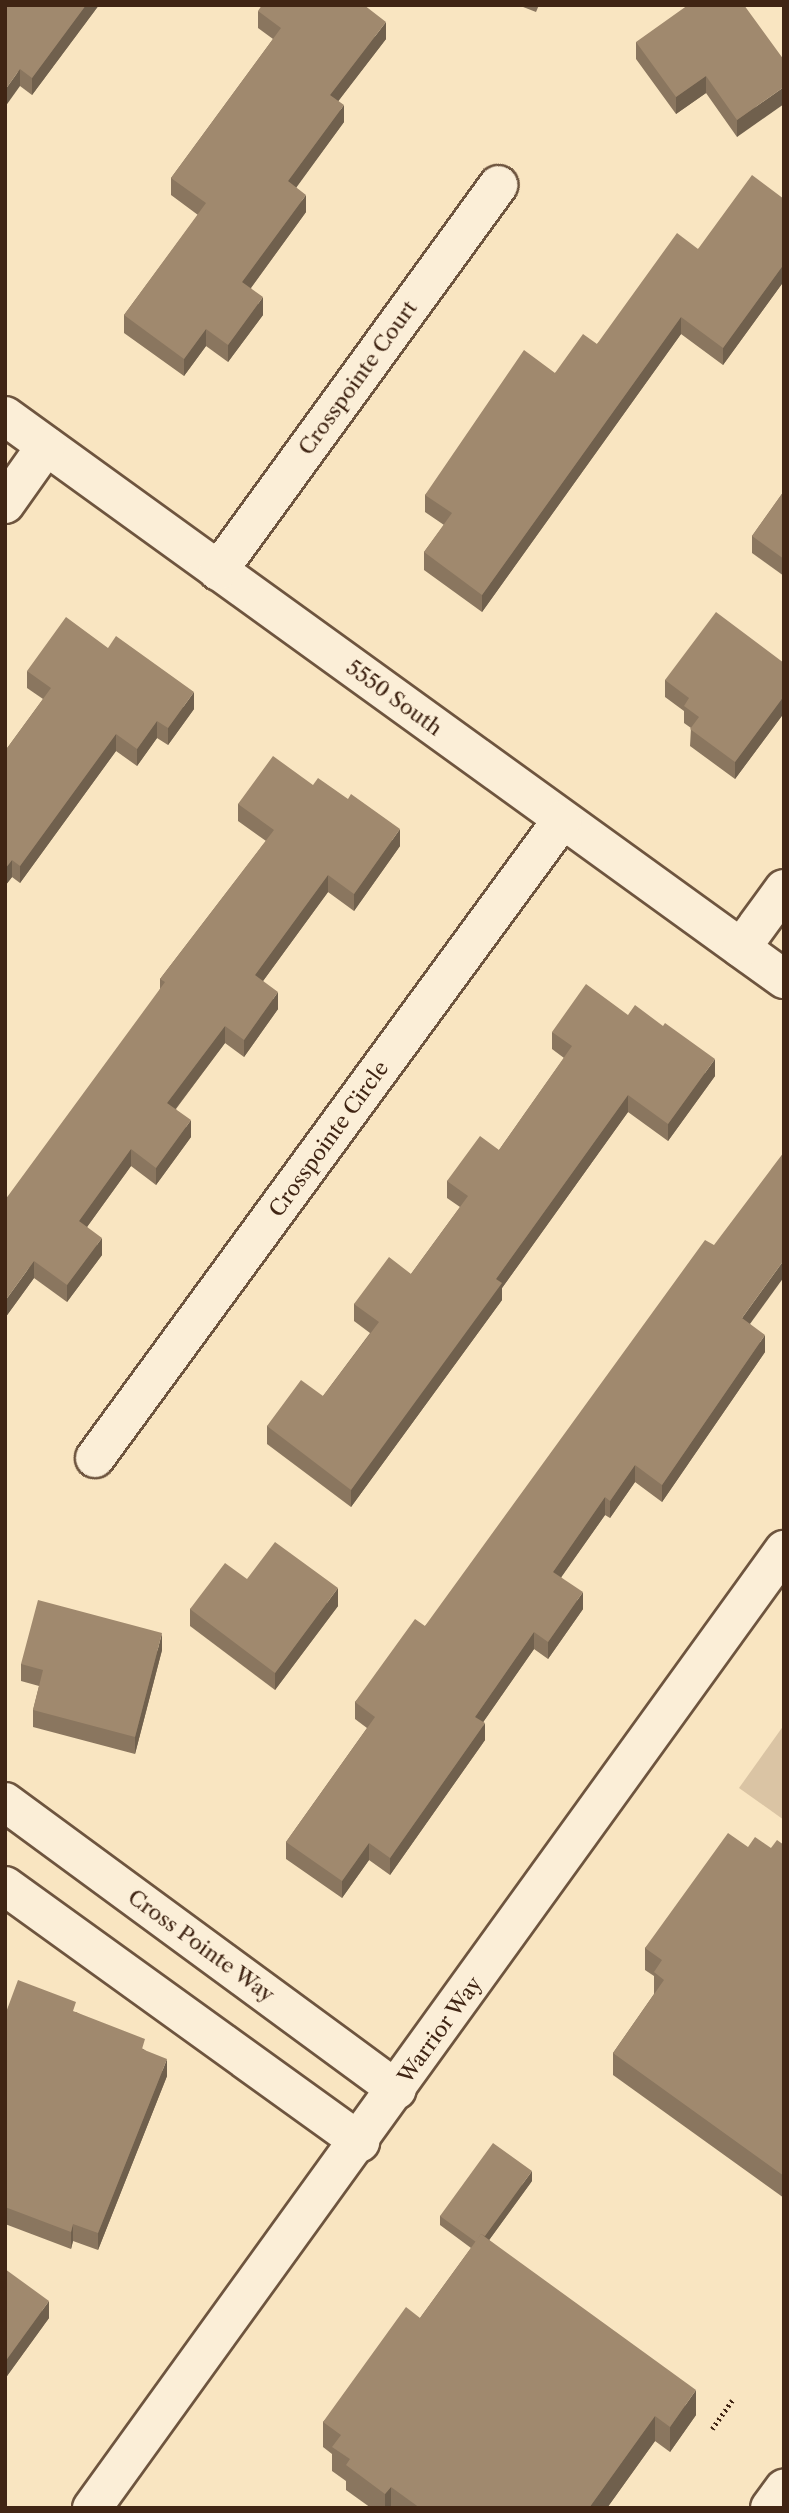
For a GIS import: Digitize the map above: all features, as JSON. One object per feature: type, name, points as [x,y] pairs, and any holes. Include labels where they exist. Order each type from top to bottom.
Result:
[{"type":"street","name":"Crosspointe Court","points":[[218,571],[498,185]]},
{"type":"street","name":"5550 South","points":[[5,416],[784,979]]},
{"type":"street","points":[[5,504],[46,446]]},
{"type":"street","name":"Crosspointe Circle","points":[[95,1458],[562,820]]},
{"type":"street","points":[[741,948],[784,889]]},
{"type":"street","name":"Warrior Way","points":[[92,2508],[360,2142],[784,1550]]},
{"type":"street","name":"Cross Pointe Way","points":[[5,1802],[397,2090]]},
{"type":"street","points":[[5,1886],[360,2142]]},
{"type":"street","points":[[770,2508],[784,2490]]},
{"type":"path","points":[[712,2429],[732,2400]]},
{"type":"shaded area","points":[[784,1725],[784,1820],[739,1788]]},
{"type":"building","points":[[5,5],[86,5],[32,78],[20,69],[5,90]]},
{"type":"building","points":[[262,5],[364,5],[386,22],[330,95],[344,105],[288,181],[306,195],[242,282],[263,297],[228,345],[206,329],[184,359],[124,315],[206,203],[171,178],[281,28],[258,11]]},
{"type":"building","points":[[688,5],[744,5],[784,60],[784,87],[737,120],[706,76],[676,97],[636,42]]},
{"type":"building","points":[[752,175],[784,199],[784,264],[723,348],[681,317],[482,595],[424,552],[452,513],[425,495],[524,350],[555,373],[583,334],[597,344],[677,233],[698,249]]},
{"type":"building","points":[[784,491],[784,559],[752,536]]},
{"type":"building","points":[[716,612],[784,663],[784,696],[735,762],[690,729],[699,717],[684,706],[689,698],[665,680]]},
{"type":"building","points":[[66,617],[108,648],[116,636],[194,692],[168,728],[157,721],[137,749],[116,734],[20,866],[12,860],[5,869],[5,751],[51,688],[27,671]]},
{"type":"building","points":[[273,756],[313,785],[318,778],[348,799],[351,794],[400,829],[354,894],[328,875],[255,975],[278,992],[244,1040],[225,1026],[167,1103],[191,1120],[156,1168],[131,1149],[79,1221],[102,1238],[67,1285],[34,1261],[5,1301],[5,1200],[165,982],[160,979],[274,830],[238,804]]},
{"type":"building","points":[[586,984],[628,1015],[635,1005],[715,1059],[668,1124],[628,1095],[496,1279],[502,1283],[351,1490],[267,1426],[301,1380],[323,1396],[379,1322],[354,1304],[389,1257],[411,1274],[468,1196],[447,1181],[480,1136],[499,1150],[572,1046],[552,1032]]},
{"type":"building","points":[[784,1152],[784,1260],[742,1318],[765,1335],[662,1485],[635,1465],[610,1501],[605,1497],[553,1572],[583,1592],[548,1642],[534,1632],[475,1717],[485,1723],[390,1858],[369,1843],[342,1881],[286,1842],[375,1717],[355,1702],[415,1619],[425,1626],[705,1240],[714,1245]]},
{"type":"building","points":[[275,1542],[338,1588],[275,1673],[190,1609],[225,1563],[247,1579]]},
{"type":"building","points":[[38,1600],[162,1633],[135,1737],[33,1710],[43,1670],[21,1664]]},
{"type":"building","points":[[728,1833],[748,1847],[755,1837],[771,1848],[777,1840],[784,1845],[784,2176],[613,2053],[664,1980],[654,1972],[662,1960],[645,1948]]},
{"type":"building","points":[[18,1980],[76,2002],[73,2011],[145,2039],[142,2049],[167,2059],[98,2233],[73,2224],[71,2232],[5,2207],[5,2015]]},
{"type":"building","points":[[493,2143],[532,2171],[485,2236],[481,2234],[476,2242],[440,2216]]},
{"type":"building","points":[[481,2234],[696,2390],[670,2427],[655,2416],[589,2508],[420,2508],[391,2487],[385,2494],[346,2465],[350,2459],[332,2447],[341,2435],[323,2422],[406,2307],[420,2318]]},
{"type":"building","points":[[5,2269],[49,2301],[7,2359],[5,2357]]}]
